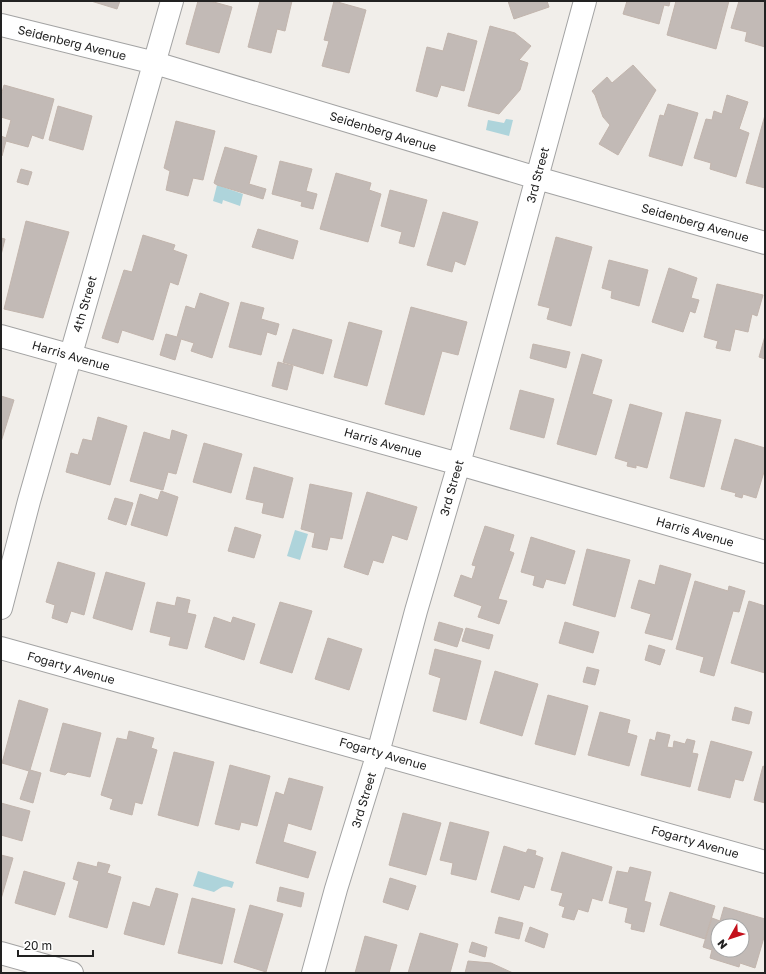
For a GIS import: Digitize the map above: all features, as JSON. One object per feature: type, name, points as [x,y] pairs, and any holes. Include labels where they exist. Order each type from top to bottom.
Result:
[{"type":"street","name":"4th Street","points":[[1,608],[70,356],[172,1]]},
{"type":"street","name":"3rd Street","points":[[313,973],[336,890],[378,753],[416,611],[459,464],[585,1]]},
{"type":"street","name":"Seidenberg Avenue","points":[[1,25],[155,64],[537,178],[765,242]]},
{"type":"street","name":"Harris Avenue","points":[[1,336],[459,464],[765,552]]},
{"type":"street","name":"Fogarty Avenue","points":[[1,648],[765,862]]},
{"type":"street","points":[[1,953],[72,973]]},
{"type":"water","points":[[506,119],[513,120],[509,136],[486,130],[488,120],[504,123]]},
{"type":"water","points":[[217,185],[243,194],[240,206],[223,200],[222,204],[213,201]]},
{"type":"water","points":[[295,530],[308,534],[300,560],[287,556]]},
{"type":"water","points":[[198,871],[234,882],[232,888],[223,887],[214,892],[193,886]]},
{"type":"building","points":[[91,1],[120,1],[117,9]]},
{"type":"building","points":[[198,1],[210,1],[232,7],[219,53],[186,44]]},
{"type":"building","points":[[260,1],[292,1],[285,31],[277,29],[271,53],[248,47]]},
{"type":"building","points":[[334,1],[366,10],[349,73],[322,66],[329,41],[324,40]]},
{"type":"building","points":[[508,1],[547,1],[549,7],[514,19]]},
{"type":"building","points":[[627,1],[670,1],[669,6],[664,5],[659,24],[623,14]]},
{"type":"building","points":[[676,1],[729,1],[716,49],[667,35]]},
{"type":"building","points":[[739,1],[765,1],[765,47],[745,41],[747,32],[731,28]]},
{"type":"building","points":[[490,26],[515,33],[531,46],[519,60],[528,63],[520,90],[499,114],[468,106]]},
{"type":"building","points":[[448,33],[477,41],[464,91],[441,85],[437,97],[416,91],[427,47],[443,51]]},
{"type":"building","points":[[633,65],[656,90],[618,155],[599,144],[610,125],[603,117],[595,95],[592,91],[607,77],[612,83]]},
{"type":"building","points":[[4,85],[54,99],[43,139],[32,135],[28,147],[6,141],[2,156],[1,136],[6,138],[11,120],[1,117],[1,96]]},
{"type":"building","points":[[727,95],[748,102],[739,129],[749,133],[736,177],[710,169],[711,163],[694,158],[706,119],[712,120],[714,111],[722,114]]},
{"type":"building","points":[[668,104],[698,113],[682,166],[649,156],[660,115],[664,116]]},
{"type":"building","points":[[58,106],[92,116],[83,150],[49,140]]},
{"type":"building","points":[[765,115],[765,188],[746,183]]},
{"type":"building","points":[[176,121],[215,131],[203,180],[193,178],[188,196],[166,190],[170,171],[164,168]]},
{"type":"building","points":[[225,147],[257,156],[249,184],[266,189],[263,199],[214,183]]},
{"type":"building","points":[[280,161],[312,169],[306,191],[317,194],[313,209],[301,206],[302,202],[272,194]]},
{"type":"building","points":[[21,169],[32,172],[28,185],[17,182]]},
{"type":"building","points":[[336,173],[371,183],[369,190],[381,194],[368,242],[320,229]]},
{"type":"building","points":[[390,190],[427,200],[414,247],[399,243],[402,232],[381,226]]},
{"type":"building","points":[[443,212],[478,222],[465,265],[455,261],[452,272],[427,265]]},
{"type":"building","points":[[26,221],[69,232],[43,318],[4,309]]},
{"type":"building","points":[[258,229],[298,241],[293,259],[252,247]]},
{"type":"building","points":[[143,235],[175,245],[173,250],[187,255],[178,285],[170,282],[153,340],[122,330],[118,343],[102,338],[124,270],[132,272]]},
{"type":"building","points":[[556,237],[592,247],[571,326],[547,319],[550,308],[538,305]]},
{"type":"building","points":[[1,238],[5,239],[1,255]]},
{"type":"building","points":[[609,260],[648,270],[639,306],[611,298],[612,291],[602,288]]},
{"type":"building","points":[[669,268],[697,278],[691,298],[699,300],[695,313],[690,311],[683,332],[652,322]]},
{"type":"building","points":[[717,284],[763,295],[757,316],[752,314],[748,332],[735,329],[730,351],[716,348],[718,341],[704,337]]},
{"type":"building","points":[[200,293],[229,303],[212,358],[191,351],[194,343],[181,339],[175,360],[160,355],[166,334],[177,337],[186,306],[195,309]]},
{"type":"building","points":[[241,302],[264,308],[261,319],[279,324],[276,335],[267,332],[261,355],[229,347]]},
{"type":"building","points":[[411,307],[467,322],[458,355],[442,351],[424,415],[385,404]]},
{"type":"building","points":[[349,322],[382,331],[367,386],[334,377]]},
{"type":"building","points":[[293,329],[332,340],[323,374],[283,362]]},
{"type":"building","points":[[765,336],[765,359],[759,357]]},
{"type":"building","points":[[533,344],[570,352],[566,368],[530,358]]},
{"type":"building","points":[[582,354],[602,360],[592,394],[612,400],[596,455],[557,444]]},
{"type":"building","points":[[278,362],[293,366],[287,390],[272,386]]},
{"type":"building","points":[[520,390],[554,399],[544,438],[510,429]]},
{"type":"building","points":[[1,396],[14,400],[1,442]]},
{"type":"building","points":[[630,404],[662,413],[647,468],[636,465],[636,468],[627,466],[628,462],[615,458]]},
{"type":"building","points":[[686,412],[721,420],[704,487],[670,478]]},
{"type":"building","points":[[98,417],[127,426],[110,485],[66,472],[71,453],[78,455],[83,439],[92,441]]},
{"type":"building","points":[[172,430],[187,435],[176,474],[168,472],[163,490],[130,481],[144,432],[170,440]]},
{"type":"building","points":[[735,439],[765,448],[765,473],[764,472],[756,498],[743,494],[742,498],[735,496],[736,493],[721,489]]},
{"type":"building","points":[[204,443],[242,454],[231,493],[193,482]]},
{"type":"building","points":[[254,467],[293,478],[283,518],[262,513],[264,503],[246,499]]},
{"type":"building","points":[[310,484],[352,493],[342,539],[330,537],[327,550],[312,547],[315,533],[301,529]]},
{"type":"building","points":[[161,491],[178,497],[167,536],[131,525],[140,494],[158,500]]},
{"type":"building","points":[[367,492],[417,507],[407,540],[392,535],[383,563],[373,560],[368,575],[344,567]]},
{"type":"building","points":[[115,498],[133,503],[126,525],[108,519]]},
{"type":"building","points":[[485,526],[514,535],[509,551],[514,553],[498,599],[507,601],[499,624],[478,617],[482,606],[454,596],[461,575],[472,579],[476,566],[472,565]]},
{"type":"building","points":[[235,527],[261,535],[254,558],[228,551]]},
{"type":"building","points":[[531,537],[575,551],[565,584],[546,579],[543,588],[533,585],[535,576],[521,572]]},
{"type":"building","points":[[587,549],[630,560],[615,617],[573,605]]},
{"type":"building","points":[[58,562],[95,573],[84,615],[71,611],[67,623],[52,618],[55,605],[46,602]]},
{"type":"building","points":[[660,565],[691,574],[672,640],[645,633],[651,614],[631,608],[639,580],[655,585]]},
{"type":"building","points":[[106,572],[145,583],[132,630],[93,618]]},
{"type":"building","points":[[695,581],[728,591],[729,586],[745,591],[739,612],[733,611],[714,676],[700,672],[704,657],[676,649]]},
{"type":"building","points":[[177,597],[190,600],[187,613],[196,615],[187,649],[169,645],[171,637],[150,632],[157,602],[175,606]]},
{"type":"building","points":[[749,601],[765,606],[765,673],[731,663]]},
{"type":"building","points":[[280,602],[312,611],[292,673],[260,663]]},
{"type":"building","points":[[214,617],[231,623],[233,617],[255,624],[244,660],[205,647]]},
{"type":"building","points":[[439,622],[463,629],[457,647],[434,640]]},
{"type":"building","points":[[565,622],[599,632],[593,653],[559,643]]},
{"type":"building","points":[[466,628],[493,635],[489,649],[462,641]]},
{"type":"building","points":[[328,638],[362,649],[349,690],[315,679]]},
{"type":"building","points":[[649,645],[665,650],[660,665],[645,660]]},
{"type":"building","points":[[435,649],[481,661],[466,720],[433,711],[441,678],[429,674]]},
{"type":"building","points":[[587,667],[599,670],[595,685],[583,682]]},
{"type":"building","points":[[495,671],[538,684],[522,736],[480,723]]},
{"type":"building","points":[[548,695],[588,706],[575,755],[535,744]]},
{"type":"building","points":[[19,700],[48,709],[30,770],[41,773],[33,803],[20,799],[29,771],[2,763]]},
{"type":"building","points":[[735,707],[752,712],[749,724],[732,720]]},
{"type":"building","points":[[600,712],[630,720],[627,733],[637,736],[629,766],[588,755]]},
{"type":"building","points":[[63,723],[101,733],[90,777],[68,772],[65,775],[50,771]]},
{"type":"building","points":[[129,731],[154,738],[151,748],[157,750],[142,804],[135,802],[132,815],[110,809],[113,799],[101,795],[117,738],[127,740]]},
{"type":"building","points":[[657,732],[670,735],[667,747],[673,748],[674,741],[685,744],[687,739],[695,741],[692,753],[698,754],[690,787],[641,775],[650,739],[655,741]]},
{"type":"building","points":[[711,741],[752,752],[743,781],[735,779],[730,798],[698,790]]},
{"type":"building","points":[[174,752],[214,762],[198,826],[158,815]]},
{"type":"building","points":[[230,765],[270,776],[257,826],[241,822],[239,830],[215,824]]},
{"type":"building","points":[[763,766],[765,767],[765,803],[754,800]]},
{"type":"building","points":[[289,778],[323,787],[311,830],[288,823],[283,842],[316,852],[308,878],[256,863],[276,792],[284,795]]},
{"type":"building","points":[[1,803],[30,811],[22,841],[1,835]]},
{"type":"building","points":[[403,813],[441,823],[426,875],[389,865]]},
{"type":"building","points":[[450,822],[489,832],[476,880],[451,874],[453,863],[440,860]]},
{"type":"building","points":[[504,846],[526,853],[528,849],[536,851],[535,855],[543,858],[534,888],[524,885],[519,900],[491,892]]},
{"type":"building","points":[[562,852],[612,867],[602,901],[592,898],[588,912],[578,909],[574,920],[562,917],[565,907],[559,905],[563,893],[551,890]]},
{"type":"building","points":[[1,855],[13,858],[1,899]]},
{"type":"building","points":[[78,862],[97,867],[98,862],[110,865],[107,873],[121,877],[107,928],[69,917],[79,881],[73,879]]},
{"type":"building","points":[[630,867],[651,872],[644,901],[651,903],[644,932],[631,929],[632,924],[625,922],[628,908],[609,903],[617,871],[628,873]]},
{"type":"building","points":[[24,871],[65,883],[55,915],[15,903]]},
{"type":"building","points":[[390,878],[416,886],[408,910],[383,902]]},
{"type":"building","points":[[280,887],[304,893],[301,907],[277,901]]},
{"type":"building","points":[[156,888],[178,894],[164,945],[124,934],[133,902],[150,907]]},
{"type":"building","points":[[670,892],[715,906],[711,918],[710,918],[705,939],[660,925]]},
{"type":"building","points":[[192,898],[235,909],[222,964],[178,953]]},
{"type":"building","points":[[250,905],[283,914],[266,972],[234,962]]},
{"type":"building","points":[[724,907],[765,919],[765,934],[755,968],[740,963],[739,967],[710,958],[750,958],[750,918],[721,918]]},
{"type":"building","points":[[499,917],[523,923],[519,939],[495,933]]},
{"type":"building","points":[[710,924],[710,949],[703,947]]},
{"type":"building","points":[[530,927],[548,934],[544,948],[525,941]]},
{"type":"building","points":[[420,933],[458,944],[450,973],[408,973]]},
{"type":"building","points":[[365,936],[397,945],[389,973],[355,973]]},
{"type":"building","points":[[472,942],[487,947],[485,957],[469,952]]},
{"type":"building","points":[[468,961],[491,963],[513,973],[465,973]]}]
